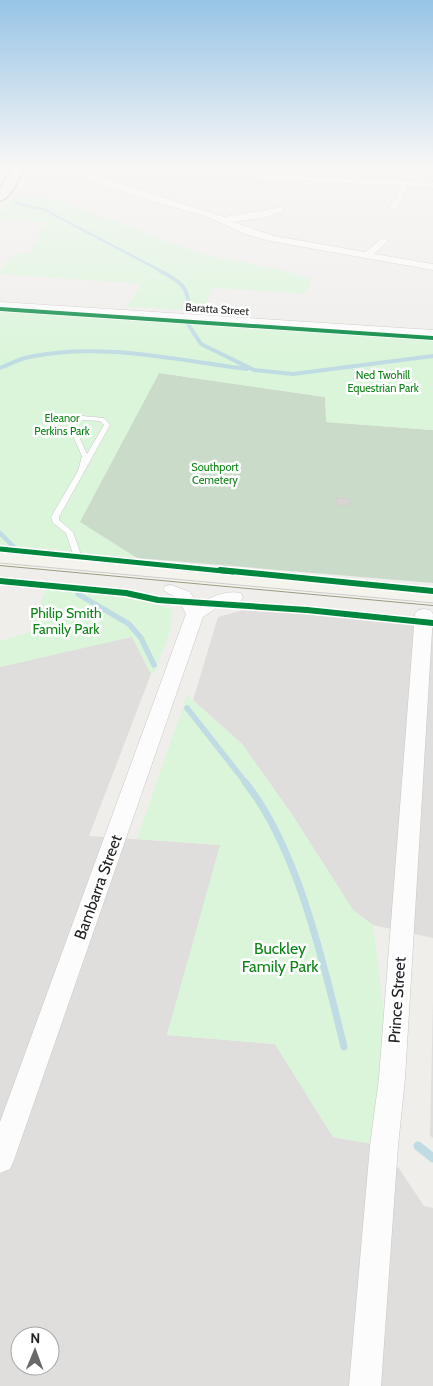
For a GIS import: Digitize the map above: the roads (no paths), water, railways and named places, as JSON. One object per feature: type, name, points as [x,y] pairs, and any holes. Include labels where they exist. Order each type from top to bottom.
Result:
[{"type":"street","points":[[245,231],[273,240],[433,266]]},
{"type":"street","points":[[366,256],[383,241]]},
{"type":"street","name":"Baratta Street","points":[[0,305],[433,333]]},
{"type":"street","points":[[0,558],[430,609]]},
{"type":"street","points":[[0,574],[236,597],[430,609]]},
{"type":"street","points":[[172,590],[184,596],[195,614],[217,600],[236,597]]},
{"type":"street","name":"Prince Street","points":[[366,1386],[384,1146],[392,1078],[430,609]]},
{"type":"street","name":"Bambarra Street","points":[[0,1160],[195,614]]},
{"type":"lane","points":[[80,566],[69,532],[55,518],[108,426],[102,419],[82,418],[71,425],[84,456],[81,471]]},
{"type":"waterway","points":[[84,231],[163,272]]},
{"type":"waterway","points":[[160,271],[173,278],[185,290],[188,311]]},
{"type":"waterway","points":[[188,324],[201,344],[254,370],[293,374],[433,356]]},
{"type":"waterway","points":[[0,368],[29,357],[83,351],[138,354],[247,369]]},
{"type":"waterway","points":[[0,533],[14,547]]},
{"type":"waterway","points":[[78,594],[129,624],[141,638],[154,665]]},
{"type":"waterway","points":[[187,708],[246,783]]},
{"type":"waterway","points":[[245,782],[264,809],[294,873],[318,945],[344,1047]]},
{"type":"waterway","points":[[418,1146],[433,1158]]},
{"type":"tram line","points":[[0,563],[433,603]]},
{"type":"park label","name":"Ned Twohill Equestrian Park","points":[[383,381]]},
{"type":"park label","name":"Eleanor Perkins Park","points":[[62,424]]},
{"type":"park label","name":"Southport Cemetery","points":[[215,473]]},
{"type":"park label","name":"Philip Smith Family Park","points":[[66,622]]},
{"type":"park label","name":"Buckley Family Park","points":[[280,957]]}]
